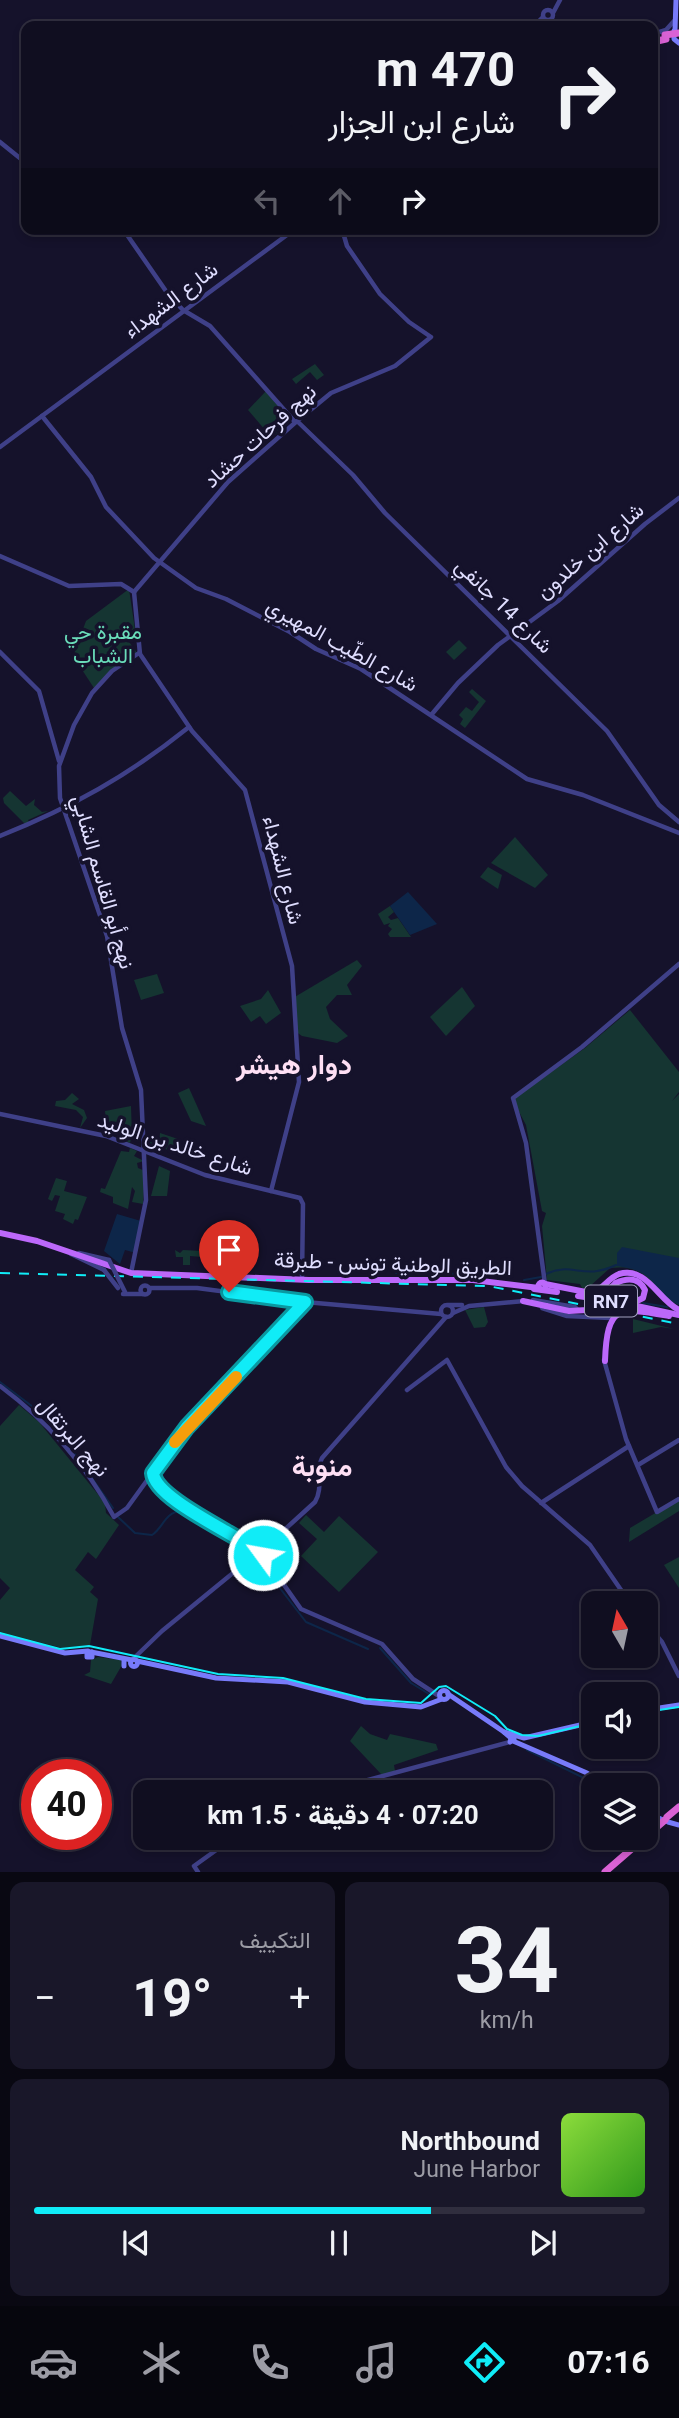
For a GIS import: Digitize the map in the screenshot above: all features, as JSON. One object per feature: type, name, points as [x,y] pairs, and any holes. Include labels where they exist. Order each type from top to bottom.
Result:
[{"type":"highway","points":[[658,38],[678,35]]},
{"type":"highway","points":[[607,1872],[679,1808]]},
{"type":"main road","points":[[677,0],[679,50]]},
{"type":"main road","name":"الطريق الوطنية تونس - طبرقة","points":[[0,1232],[132,1272],[473,1280],[526,1286],[542,1284],[557,1292],[675,1313]]},
{"type":"main road","points":[[569,1291],[594,1291],[612,1275],[623,1273]]},
{"type":"main road","name":"RN7","points":[[580,1293],[597,1291],[623,1273],[646,1280],[675,1313]]},
{"type":"main road","name":"الطريق الوطنية تونس - طبرقة","points":[[302,1278],[431,1276],[542,1284],[633,1302],[643,1298],[645,1290],[639,1282],[630,1279],[615,1283]]},
{"type":"main road","points":[[523,1301],[584,1309],[594,1304],[615,1283],[636,1278],[644,1281],[675,1313]]},
{"type":"main road","points":[[615,1301],[633,1304],[643,1300],[646,1287],[636,1278]]},
{"type":"main road","points":[[591,1309],[615,1283]]},
{"type":"main road","name":"RN7","points":[[526,1286],[541,1292],[557,1292]]},
{"type":"main road","points":[[532,1300],[569,1311],[591,1309],[607,1303],[675,1313]]},
{"type":"main road","points":[[606,1366],[608,1328],[616,1314],[630,1309],[675,1313]]},
{"type":"main road","points":[[0,1637],[65,1653],[134,1661],[216,1678],[288,1682],[365,1702],[421,1707],[442,1697],[452,1699],[510,1740],[523,1743],[534,1751],[587,1773]]},
{"type":"main road","points":[[442,1697],[503,1731],[522,1738],[581,1726]]},
{"type":"main road","points":[[658,1708],[679,1705]]},
{"type":"main road","points":[[503,1731],[510,1740]]},
{"type":"main road","points":[[523,1743],[533,1736]]},
{"type":"street","points":[[542,21],[559,0]]},
{"type":"street","points":[[658,35],[668,29],[678,11]]},
{"type":"street","points":[[0,142],[21,159]]},
{"type":"street","name":"شارع 14 جانفي","points":[[127,235],[168,294],[183,310],[210,326],[296,421],[328,449],[381,509],[509,636],[556,677],[607,731],[659,805],[679,822]]},
{"type":"street","name":"شارع الشهداء","points":[[0,447],[287,235]]},
{"type":"street","name":"نهج فرحات حشاد","points":[[134,592],[228,481],[296,421],[331,393],[394,366],[429,335],[409,322],[380,294],[347,246],[344,235]]},
{"type":"street","name":"شارع الطّيب المهيري","points":[[42,416],[91,475],[103,504],[159,562],[196,588],[224,598],[290,632],[316,649],[358,667],[527,780],[583,795],[679,833]]},
{"type":"street","name":"شارع ابن خلدون","points":[[432,714],[458,683],[509,636],[558,601],[645,524],[679,498]]},
{"type":"street","points":[[0,556],[69,586],[121,584],[134,592]]},
{"type":"street","name":"شارع الشهداء","points":[[134,592],[139,653],[189,727],[245,790],[292,966],[299,1083],[271,1191]]},
{"type":"street","points":[[0,652],[39,691],[59,762]]},
{"type":"street","name":"نهج أبو القاسم الشابي","points":[[132,1272],[146,1200],[140,1084],[122,1028],[112,955],[60,798],[59,762],[74,725],[92,693],[112,671],[139,653]]},
{"type":"street","points":[[0,836],[63,809],[139,766],[189,727]]},
{"type":"street","points":[[542,1284],[526,1143],[513,1098],[582,1047],[679,964]]},
{"type":"street","name":"شارع خالد بن الوليد","points":[[0,1114],[97,1134],[205,1175],[302,1200],[302,1278]]},
{"type":"street","points":[[72,1253],[109,1260],[124,1293]]},
{"type":"street","points":[[72,1253],[104,1270],[124,1293],[143,1294],[148,1293],[149,1288]]},
{"type":"street","points":[[124,1293],[134,1293],[146,1286],[197,1288],[305,1302],[443,1313]]},
{"type":"street","points":[[141,1288],[143,1294]]},
{"type":"street","points":[[448,1305],[532,1300],[575,1307],[580,1315]]},
{"type":"street","points":[[423,1311],[443,1313],[468,1306],[523,1301],[608,1320],[606,1366],[629,1446],[657,1512],[679,1499]]},
{"type":"street","points":[[305,1302],[187,1427],[150,1480],[214,1526],[250,1546],[269,1563],[302,1609],[382,1644],[417,1682],[442,1697]]},
{"type":"street","points":[[448,1305],[453,1312]]},
{"type":"street","points":[[134,1661],[142,1649],[247,1561],[268,1548],[317,1499],[322,1458],[439,1325],[448,1305]]},
{"type":"street","points":[[434,1312],[439,1325]]},
{"type":"street","points":[[407,1390],[447,1360],[497,1455],[519,1483],[590,1545],[622,1591]]},
{"type":"street","name":"نهج البرتقال","points":[[0,1386],[37,1415],[96,1486],[113,1514],[133,1500],[150,1480]]},
{"type":"street","points":[[638,1465],[679,1440]]},
{"type":"street","points":[[541,1503],[629,1446]]},
{"type":"street","points":[[658,1637],[679,1676]]},
{"type":"street","points":[[417,1682],[427,1681],[431,1689]]},
{"type":"street","points":[[366,1780],[510,1740]]},
{"type":"street","points":[[198,1872],[194,1866],[216,1850]]},
{"type":"green space","points":[[315,364],[324,375],[317,380],[310,372],[296,384],[292,379]]},
{"type":"green space","points":[[266,391],[291,419],[272,438],[248,410]]},
{"type":"green space","name":"مقبرة حي الشباب","points":[[129,589],[136,636],[127,639],[137,653],[117,665],[94,688],[73,656],[86,621]]},
{"type":"green space","points":[[459,640],[467,648],[454,660],[446,652]]},
{"type":"green space","points":[[472,689],[486,701],[465,728],[460,724],[463,719],[459,715],[466,707],[472,711],[479,702],[469,692]]},
{"type":"green space","points":[[10,791],[26,806],[35,799],[34,805],[42,812],[48,811],[28,820],[30,824],[26,825],[4,803],[3,798]]},
{"type":"green space","points":[[515,837],[548,875],[535,888],[491,863]]},
{"type":"green space","points":[[488,867],[502,875],[498,889],[480,877]]},
{"type":"green space","points":[[390,906],[394,912],[388,917],[391,920],[398,918],[411,937],[390,937],[390,923],[384,925],[378,914]]},
{"type":"green space","points":[[357,960],[362,966],[347,985],[352,995],[337,995],[326,1007],[330,1019],[348,1036],[337,1043],[302,1036],[295,1031],[293,998]]},
{"type":"green space","points":[[157,974],[164,993],[141,1000],[134,980]]},
{"type":"green space","points":[[462,987],[475,1006],[446,1036],[430,1017]]},
{"type":"green space","points":[[268,990],[281,1013],[266,1024],[260,1016],[251,1022],[240,1006],[261,999]]},
{"type":"green space","points":[[630,1010],[679,1072],[679,1092],[672,1101],[679,1094],[679,1305],[635,1270],[610,1268],[589,1287],[582,1288],[580,1284],[547,1280],[542,1226],[546,1213],[542,1211],[526,1125],[516,1106],[515,1098],[585,1048]]},
{"type":"green space","points":[[189,1088],[206,1126],[191,1121],[178,1093]]},
{"type":"green space","points":[[72,1093],[79,1099],[72,1104],[84,1110],[87,1118],[80,1128],[83,1117],[76,1110],[55,1106],[56,1101],[65,1100]]},
{"type":"green space","points":[[131,1106],[132,1136],[135,1136],[137,1127],[140,1128],[140,1138],[131,1139],[130,1143],[124,1140],[129,1136],[111,1127],[107,1131],[105,1111]]},
{"type":"green space","points":[[160,1133],[178,1139],[174,1152],[144,1142],[145,1139],[159,1144]]},
{"type":"green space","points":[[130,1148],[137,1151],[134,1156],[144,1161],[137,1163],[138,1168],[145,1171],[143,1204],[132,1202],[135,1191],[132,1187],[128,1209],[113,1203],[113,1197],[100,1192],[101,1188],[105,1189],[121,1151],[129,1152]]},
{"type":"green space","points":[[159,1166],[170,1171],[167,1196],[151,1196]]},
{"type":"green space","points":[[56,1178],[67,1181],[64,1191],[87,1197],[78,1220],[75,1219],[73,1224],[63,1219],[65,1214],[55,1211],[60,1196],[55,1195],[52,1201],[48,1199]]},
{"type":"green space","points":[[175,1250],[180,1253],[183,1250],[202,1251],[202,1257],[190,1256],[190,1265],[183,1265],[183,1257],[176,1257]]},
{"type":"green space","points":[[215,1257],[240,1258],[240,1266],[230,1270],[230,1264],[219,1266]]},
{"type":"green space","points":[[484,1307],[488,1322],[485,1327],[474,1328],[465,1310]]},
{"type":"green space","points":[[633,1319],[674,1329],[661,1327],[633,1333]]},
{"type":"green space","points":[[19,1405],[39,1422],[105,1503],[106,1513],[119,1525],[96,1559],[88,1552],[75,1570],[94,1587],[90,1592],[98,1599],[90,1645],[62,1648],[0,1632],[0,1600],[10,1588],[0,1578],[0,1426]]},
{"type":"green space","points":[[679,1499],[679,1511],[629,1542],[630,1528]]},
{"type":"green space","points":[[306,1515],[324,1532],[339,1516],[378,1552],[339,1592],[301,1556],[317,1539],[299,1523]]},
{"type":"green space","points":[[679,1557],[679,1588],[664,1565]]},
{"type":"green space","points":[[98,1657],[121,1660],[122,1665],[111,1684],[84,1675],[90,1672],[91,1660]]},
{"type":"green space","points":[[361,1726],[370,1734],[387,1740],[390,1734],[436,1744],[438,1750],[394,1765],[395,1771],[382,1775],[350,1741]]},
{"type":"water","points":[[408,892],[437,924],[410,935],[390,906]]},
{"type":"water","points":[[117,1214],[141,1221],[136,1253],[125,1250],[120,1264],[104,1251]]},
{"type":"water","points":[[622,1247],[679,1258],[679,1305],[641,1273],[617,1266],[617,1253]]},
{"type":"waterway","points":[[546,1274],[564,1269],[595,1271],[616,1265]]},
{"type":"waterway","points":[[396,1273],[483,1274]]},
{"type":"waterway","points":[[524,1280],[541,1277]]},
{"type":"waterway","points":[[643,1303],[667,1307]]},
{"type":"waterway","points":[[0,1382],[41,1413],[79,1459]]},
{"type":"waterway","points":[[82,1464],[113,1508]]},
{"type":"waterway","points":[[118,1517],[135,1533],[152,1535],[171,1514],[181,1511],[250,1552]]},
{"type":"waterway","points":[[269,1574],[306,1622],[368,1649]]},
{"type":"waterway","points":[[380,1648],[411,1683],[429,1694]]},
{"type":"waterway","points":[[527,1750],[581,1777]]},
{"type":"tram line","points":[[0,1633],[60,1649],[89,1646],[218,1674],[283,1678],[366,1699],[421,1703],[439,1687],[446,1686],[495,1716],[507,1729],[522,1735],[538,1736],[581,1726]]},
{"type":"tram line","points":[[658,1710],[679,1707]]},
{"type":"railway","points":[[0,1273],[488,1286],[679,1324]]},
{"type":"slow traffic","points":[[175,1442],[236,1377]]},
{"type":"district","name":"دوار هيشر","points":[[294,1064]]},
{"type":"district","name":"منوبة","points":[[322,1466]]},
{"type":"route","points":[[229,1292],[305,1302],[187,1427],[153,1473],[153,1481],[217,1528],[263,1555]]}]
